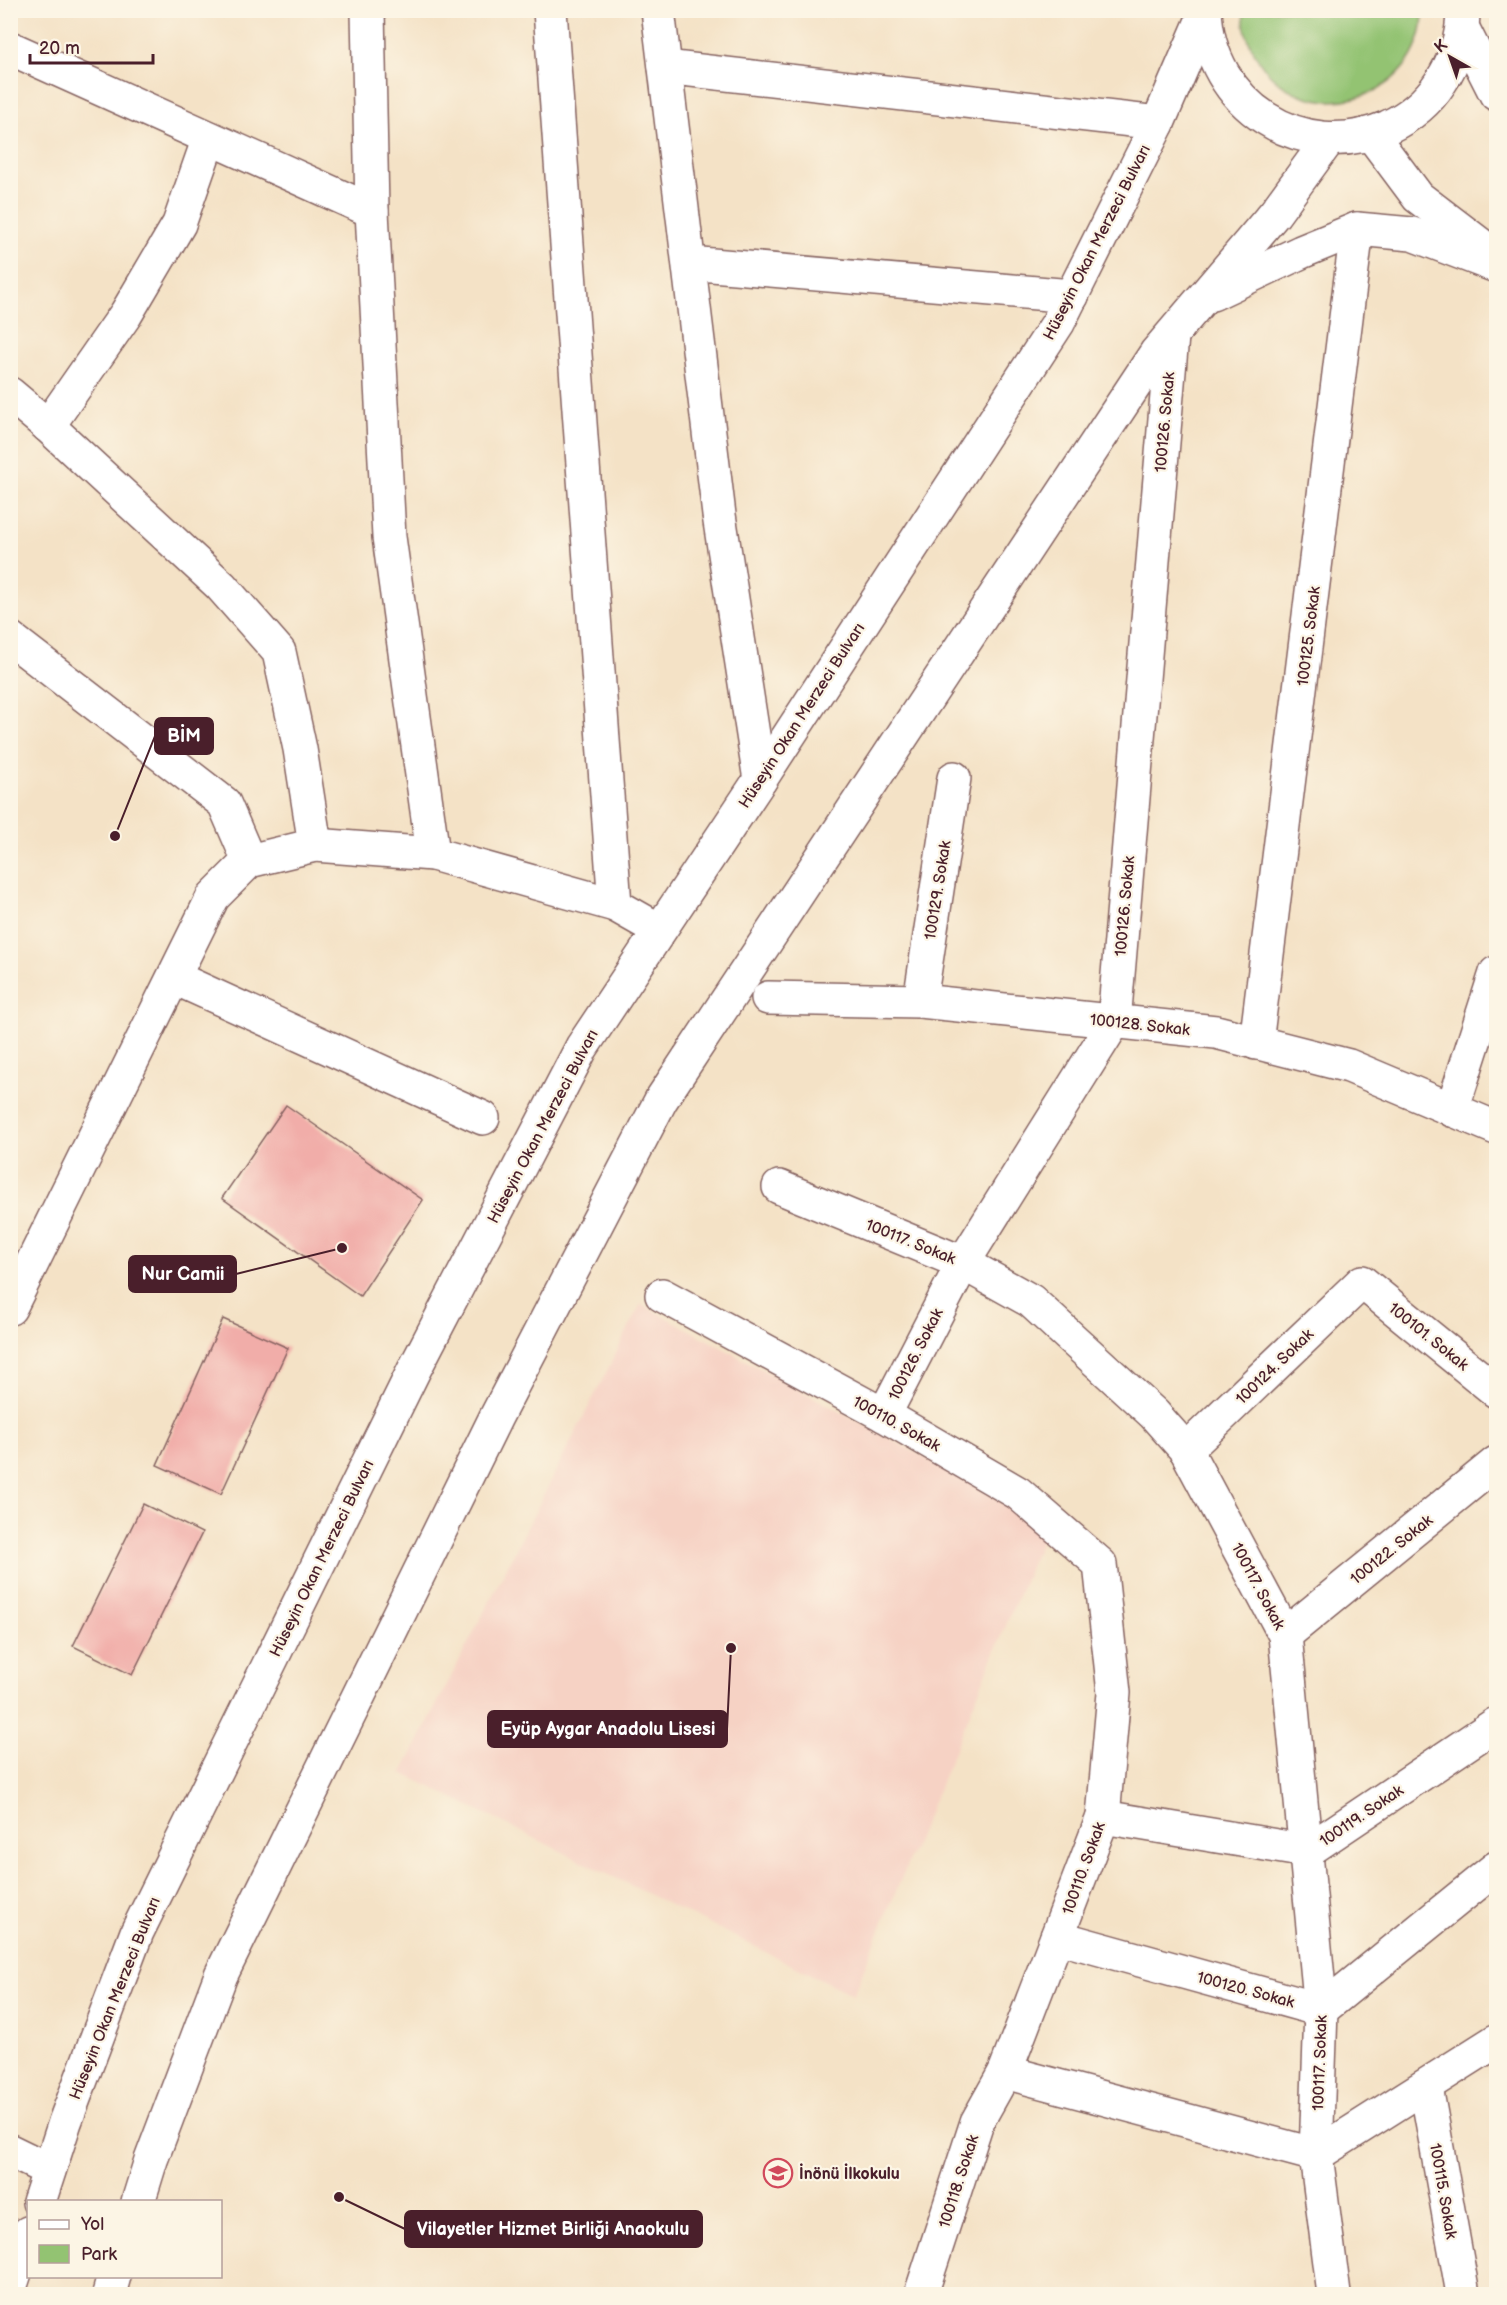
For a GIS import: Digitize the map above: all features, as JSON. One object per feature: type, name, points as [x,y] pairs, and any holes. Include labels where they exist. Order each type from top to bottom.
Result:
[{"type":"street","points":[[368,10],[372,211],[389,537],[433,854]]},
{"type":"street","points":[[550,10],[615,905]]},
{"type":"street","points":[[658,10],[719,515],[760,780]]},
{"type":"street","points":[[1205,12],[1212,52],[1229,86],[1257,114],[1291,132],[1329,140],[1349,139],[1371,134],[1404,119],[1432,95],[1453,65],[1463,20]]},
{"type":"street","name":"Hüseyin Okan Merzeci Bulvarı","points":[[40,2200],[65,2122],[137,1932],[414,1370],[582,1047],[760,780],[1058,323],[1158,123],[1205,12]]},
{"type":"street","points":[[1463,20],[1497,94]]},
{"type":"street","points":[[10,48],[372,211]]},
{"type":"street","points":[[665,68],[1158,123]]},
{"type":"street","points":[[1371,134],[1418,197],[1497,258]]},
{"type":"street","points":[[48,426],[126,314],[178,224],[209,138]]},
{"type":"street","points":[[139,2200],[151,2160],[221,1975],[496,1417],[661,1100],[1156,353],[1275,213],[1329,140]]},
{"type":"street","points":[[1202,299],[1301,252],[1357,229],[1412,234],[1497,266]]},
{"type":"street","name":"100125. Sokak","points":[[1256,1042],[1357,229]]},
{"type":"street","points":[[689,263],[1072,296]]},
{"type":"street","name":"100126. Sokak","points":[[884,1415],[963,1263],[1114,1022],[1172,336]]},
{"type":"street","points":[[10,394],[48,426],[221,586],[279,652],[300,749],[315,845]]},
{"type":"street","points":[[10,638],[224,803],[249,861]]},
{"type":"street","name":"100129. Sokak","points":[[920,1001],[954,778]]},
{"type":"street","points":[[10,1308],[213,897],[249,861],[315,845],[433,854],[615,905],[659,930]]},
{"type":"street","points":[[1452,1110],[1497,973]]},
{"type":"street","points":[[175,978],[483,1118]]},
{"type":"street","name":"100128. Sokak","points":[[768,998],[920,1001],[1216,1032],[1349,1066],[1497,1128]]},
{"type":"street","name":"100117. Sokak","points":[[779,1187],[963,1263],[1032,1301],[1154,1414],[1186,1450],[1286,1635],[1322,2010],[1316,2155],[1334,2295]]},
{"type":"street","name":"100124. Sokak","points":[[1186,1450],[1362,1282]]},
{"type":"street","name":"100101. Sokak","points":[[1362,1282],[1497,1391]]},
{"type":"street","name":"100110. Sokak","points":[[662,1295],[884,1415],[1018,1493],[1100,1564],[1114,1694],[1103,1817],[1005,2072]]},
{"type":"street","name":"100122. Sokak","points":[[1286,1635],[1497,1463]]},
{"type":"street","name":"100119. Sokak","points":[[1103,1817],[1307,1851],[1497,1724]]},
{"type":"street","points":[[1322,2010],[1497,1868]]},
{"type":"street","name":"100120. Sokak","points":[[1057,1937],[1322,2010]]},
{"type":"street","points":[[1005,2072],[1316,2155],[1497,2041]]},
{"type":"street","name":"100118. Sokak","points":[[921,2295],[977,2121],[1005,2072]]},
{"type":"street","name":"100115. Sokak","points":[[1426,2087],[1463,2295]]},
{"type":"street","points":[[10,2151],[49,2170]]},
{"type":"street","points":[[10,2288],[27,2236]]},
{"type":"street","points":[[109,2295],[114,2278]]},
{"type":"shaded area","points":[[641,1304],[1048,1524],[853,1995],[402,1773]]},
{"type":"green space","points":[[1244,10],[1423,11],[1418,43],[1403,68],[1382,87],[1356,98],[1328,101],[1300,95],[1275,79],[1250,44],[1245,27]]},
{"type":"building","points":[[286,1105],[423,1200],[360,1296],[222,1198]]},
{"type":"building","points":[[223,1319],[288,1348],[221,1494],[157,1465]]},
{"type":"building","points":[[143,1504],[202,1533],[132,1675],[73,1646]]},
{"type":"place","name":"BİM","points":[[115,836]]},
{"type":"place","name":"Nur Camii","points":[[342,1248]]},
{"type":"place","name":"Eyüp Aygar Anadolu Lisesi","points":[[731,1648]]},
{"type":"place","name":"İnönü İlkokulu","points":[[778,2173]]},
{"type":"place","name":"Vilayetler Hizmet Birliği Anaokulu","points":[[339,2197]]}]
